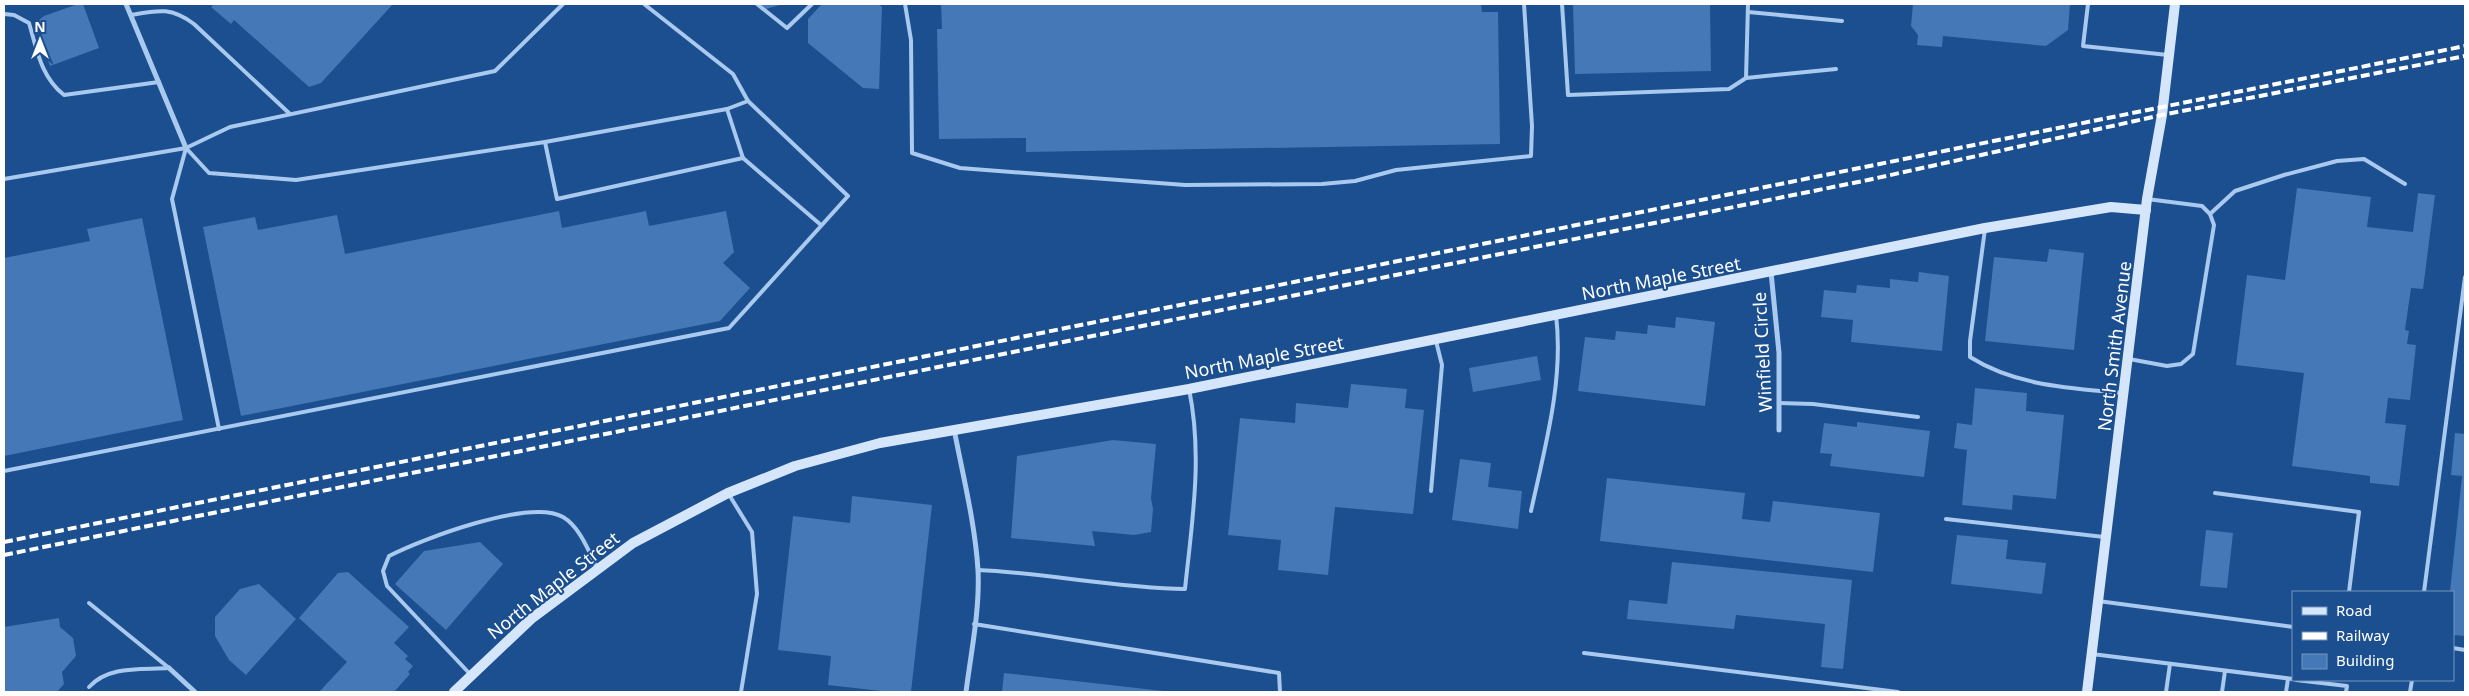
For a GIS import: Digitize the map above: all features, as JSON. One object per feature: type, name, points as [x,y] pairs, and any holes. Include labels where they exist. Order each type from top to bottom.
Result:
[{"type":"main road","name":"North Smith Avenue","points":[[2087,692],[2125,394],[2146,205],[2162,115],[2175,4]]},
{"type":"main road","name":"North Maple Street","points":[[459,691],[470,674],[531,619],[632,543],[728,493],[795,466],[880,442],[1189,389],[1985,228],[2111,207],[2146,205]]},
{"type":"street","points":[[126,4],[186,148]]},
{"type":"street","name":"Winfield Circle","points":[[1771,272],[1778,353],[1779,430]]},
{"type":"street","points":[[954,429],[975,541],[978,570],[978,598],[966,692]]},
{"type":"street","points":[[168,668],[195,692]]},
{"type":"lane","points":[[4,179],[186,148],[230,127],[496,71],[563,4]]},
{"type":"lane","points":[[4,471],[729,328],[848,196],[748,101],[733,74],[644,4]]},
{"type":"lane","points":[[757,4],[787,28],[812,4]]},
{"type":"lane","points":[[905,4],[911,40],[912,153],[960,168],[1185,185],[1322,184],[1355,181],[1396,170],[1531,156],[1532,126],[1524,4]]},
{"type":"lane","points":[[1562,4],[1568,95],[1729,89],[1746,78],[1836,69]]},
{"type":"lane","points":[[1746,78],[1748,4]]},
{"type":"lane","points":[[2088,4],[2083,46],[2168,55]]},
{"type":"lane","points":[[131,16],[161,10],[181,14],[290,114]]},
{"type":"lane","points":[[1748,12],[1842,21]]},
{"type":"lane","points":[[4,14],[14,15],[28,23],[43,69],[53,86],[64,95],[159,82]]},
{"type":"lane","points":[[186,148],[209,173],[296,180],[546,142],[727,109],[748,101]]},
{"type":"lane","points":[[727,109],[743,158],[821,225]]},
{"type":"lane","points":[[546,142],[557,199],[743,158]]},
{"type":"lane","points":[[186,148],[172,198],[218,429]]},
{"type":"lane","points":[[2210,214],[2235,191],[2284,174],[2337,161],[2364,159],[2405,184]]},
{"type":"lane","points":[[2129,359],[2167,366],[2181,364],[2193,354],[2214,225],[2210,214],[2202,206],[2146,205]]},
{"type":"lane","points":[[1985,228],[1970,341],[1970,357],[1989,369],[2043,386],[2125,394]]},
{"type":"lane","points":[[2424,591],[2465,277]]},
{"type":"lane","points":[[1531,511],[1546,444],[1556,382],[1559,343],[1556,315]]},
{"type":"lane","points":[[1431,491],[1442,365],[1435,339]]},
{"type":"lane","points":[[978,570],[1024,572],[1142,589],[1185,589],[1196,485],[1196,421],[1189,389]]},
{"type":"lane","points":[[1779,403],[1813,404],[1918,417]]},
{"type":"lane","points":[[728,493],[752,532],[757,594],[741,692]]},
{"type":"lane","points":[[2215,493],[2359,512],[2349,591]]},
{"type":"lane","points":[[470,674],[387,586],[383,571],[389,556],[417,542],[484,521],[537,513],[563,517],[580,534],[597,568]]},
{"type":"lane","points":[[1946,519],[2107,537]]},
{"type":"lane","points":[[2098,601],[2292,627]]},
{"type":"lane","points":[[89,603],[168,668]]},
{"type":"lane","points":[[974,624],[1279,673],[1280,692]]},
{"type":"lane","points":[[1584,653],[1898,692]]},
{"type":"lane","points":[[2092,654],[2292,679],[2286,692]]},
{"type":"lane","points":[[2166,692],[2170,664]]},
{"type":"lane","points":[[89,687],[98,676],[111,672],[168,668]]},
{"type":"lane","points":[[2222,692],[2225,671]]},
{"type":"lane","points":[[2321,681],[2336,682],[2347,686],[2346,692]]},
{"type":"building","points":[[83,4],[99,48],[50,66],[34,24],[44,16]]},
{"type":"building","points":[[214,4],[393,4],[321,83],[309,87],[234,20],[231,24],[211,7]]},
{"type":"building","points":[[761,4],[783,4],[766,9]]},
{"type":"building","points":[[822,4],[878,4],[882,7],[879,89],[863,88],[808,43],[808,19]]},
{"type":"building","points":[[941,4],[1481,4],[1482,12],[1498,12],[1500,144],[1026,152],[1026,138],[939,139],[937,29],[942,29]]},
{"type":"building","points":[[1573,4],[1710,4],[1711,71],[1575,74]]},
{"type":"building","points":[[1913,4],[2070,4],[2068,30],[2046,46],[1943,36],[1942,47],[1917,45],[1918,35],[1911,26]]},
{"type":"building","points":[[2297,188],[2371,197],[2367,227],[2413,232],[2418,193],[2435,195],[2423,289],[2411,288],[2405,330],[2409,331],[2407,344],[2416,345],[2410,400],[2388,398],[2385,423],[2406,425],[2399,486],[2370,483],[2370,476],[2292,466],[2304,373],[2236,365],[2247,275],[2285,280]]},
{"type":"building","points":[[559,211],[562,228],[646,211],[649,226],[726,211],[734,252],[723,263],[750,288],[720,321],[241,416],[203,227],[255,217],[258,230],[337,215],[345,254]]},
{"type":"building","points":[[142,218],[183,420],[4,456],[4,258],[90,241],[87,229]]},
{"type":"building","points":[[2049,249],[2084,253],[2074,350],[1985,341],[1994,257],[2047,262]]},
{"type":"building","points":[[1919,272],[1949,276],[1942,351],[1851,342],[1853,320],[1821,317],[1824,290],[1856,293],[1857,285],[1890,288],[1890,279],[1918,282]]},
{"type":"building","points":[[1676,317],[1715,322],[1705,406],[1578,391],[1585,337],[1615,340],[1616,331],[1647,334],[1648,325],[1675,328]]},
{"type":"building","points":[[1537,356],[1541,380],[1473,392],[1469,368]]},
{"type":"building","points":[[1351,384],[1407,389],[1405,408],[1424,410],[1413,514],[1335,507],[1328,575],[1278,570],[1281,540],[1228,535],[1240,418],[1295,423],[1296,403],[1348,408]]},
{"type":"building","points":[[1975,388],[2027,393],[2026,411],[2064,415],[2056,499],[2013,495],[2012,510],[1962,505],[1967,450],[1954,448],[1957,423],[1972,425]]},
{"type":"building","points":[[1857,422],[1930,431],[1924,477],[1830,466],[1832,454],[1820,453],[1824,423],[1857,427]]},
{"type":"building","points":[[2455,433],[2465,434],[2465,636],[2454,635],[2454,591],[2450,591],[2462,476],[2451,475]]},
{"type":"building","points":[[1113,440],[1156,444],[1151,498],[1153,509],[1151,532],[1134,535],[1092,531],[1095,546],[1011,538],[1017,456]]},
{"type":"building","points":[[1460,459],[1491,463],[1488,487],[1522,491],[1518,529],[1452,520]]},
{"type":"building","points":[[1607,478],[1745,493],[1742,519],[1770,522],[1773,501],[1880,513],[1873,572],[1600,541]]},
{"type":"building","points":[[852,496],[932,505],[911,692],[890,692],[828,685],[831,656],[778,650],[793,516],[850,523]]},
{"type":"building","points":[[2206,530],[2233,533],[2227,588],[2200,586]]},
{"type":"building","points":[[1957,535],[2008,540],[2006,559],[2046,563],[2042,594],[1951,584]]},
{"type":"building","points":[[480,542],[503,564],[446,630],[395,584],[424,551]]},
{"type":"building","points":[[1672,562],[1852,580],[1843,669],[1821,667],[1825,624],[1736,615],[1734,629],[1627,619],[1629,600],[1667,604]]},
{"type":"building","points":[[348,572],[409,627],[394,643],[408,656],[405,659],[413,666],[408,672],[410,674],[394,692],[319,692],[347,662],[299,618],[338,573]]},
{"type":"building","points":[[259,584],[296,619],[246,675],[229,660],[215,636],[215,617],[240,589]]},
{"type":"building","points":[[59,618],[60,627],[73,638],[76,656],[62,672],[64,684],[57,692],[4,692],[4,627]]},
{"type":"building","points":[[1004,673],[1163,691],[1163,692],[1002,692]]},
{"type":"railway","points":[[4,542],[2465,46]]},
{"type":"railway","points":[[4,555],[1868,180],[2162,115],[2465,56]]}]
